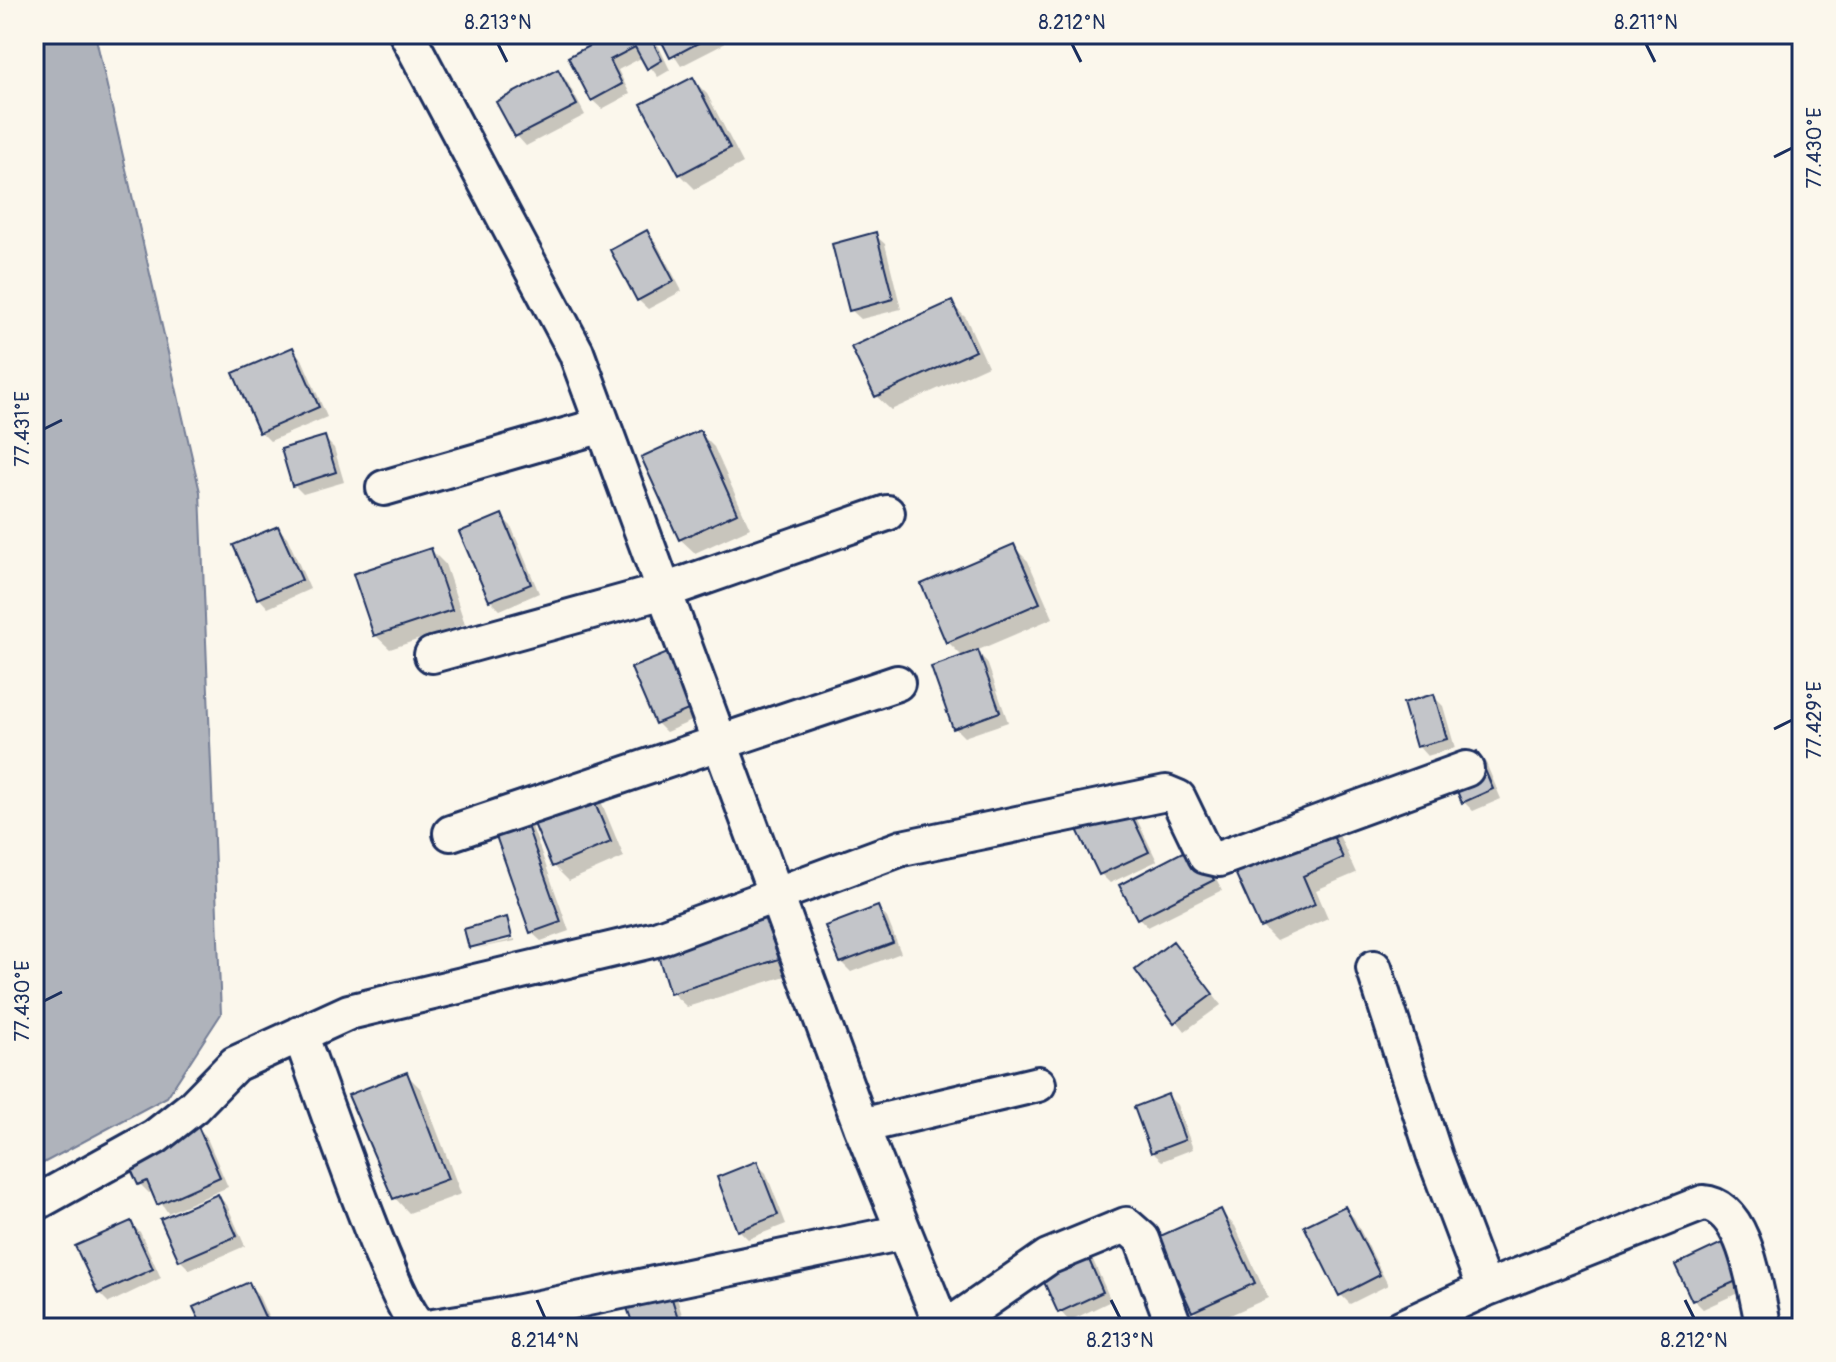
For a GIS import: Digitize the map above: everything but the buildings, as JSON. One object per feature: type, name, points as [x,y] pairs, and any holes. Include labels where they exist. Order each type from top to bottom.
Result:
[{"type":"street","points":[[407,34],[576,352],[861,1126],[944,1328],[1048,1257],[1126,1225],[1142,1239],[1175,1328]]},
{"type":"street","points":[[384,488],[603,425]]},
{"type":"street","points":[[432,655],[664,591],[887,513]]},
{"type":"street","points":[[451,833],[897,683]]},
{"type":"street","points":[[34,1204],[155,1137],[193,1107],[235,1064],[349,1012],[656,939],[902,848],[1166,793],[1178,798],[1206,856],[1219,859],[1466,769]]},
{"type":"street","points":[[1374,968],[1435,1157],[1485,1289]]},
{"type":"street","points":[[300,1034],[393,1282],[413,1324],[421,1328]]},
{"type":"street","points":[[861,1126],[1038,1084]]},
{"type":"street","points":[[1401,1328],[1485,1289],[1703,1203],[1713,1204],[1733,1218],[1741,1237],[1764,1328]]},
{"type":"street","points":[[427,1328],[530,1319],[904,1232]]},
{"type":"shaded area","points":[[34,34],[95,34],[200,492],[221,1014],[167,1097],[34,1168]]}]
